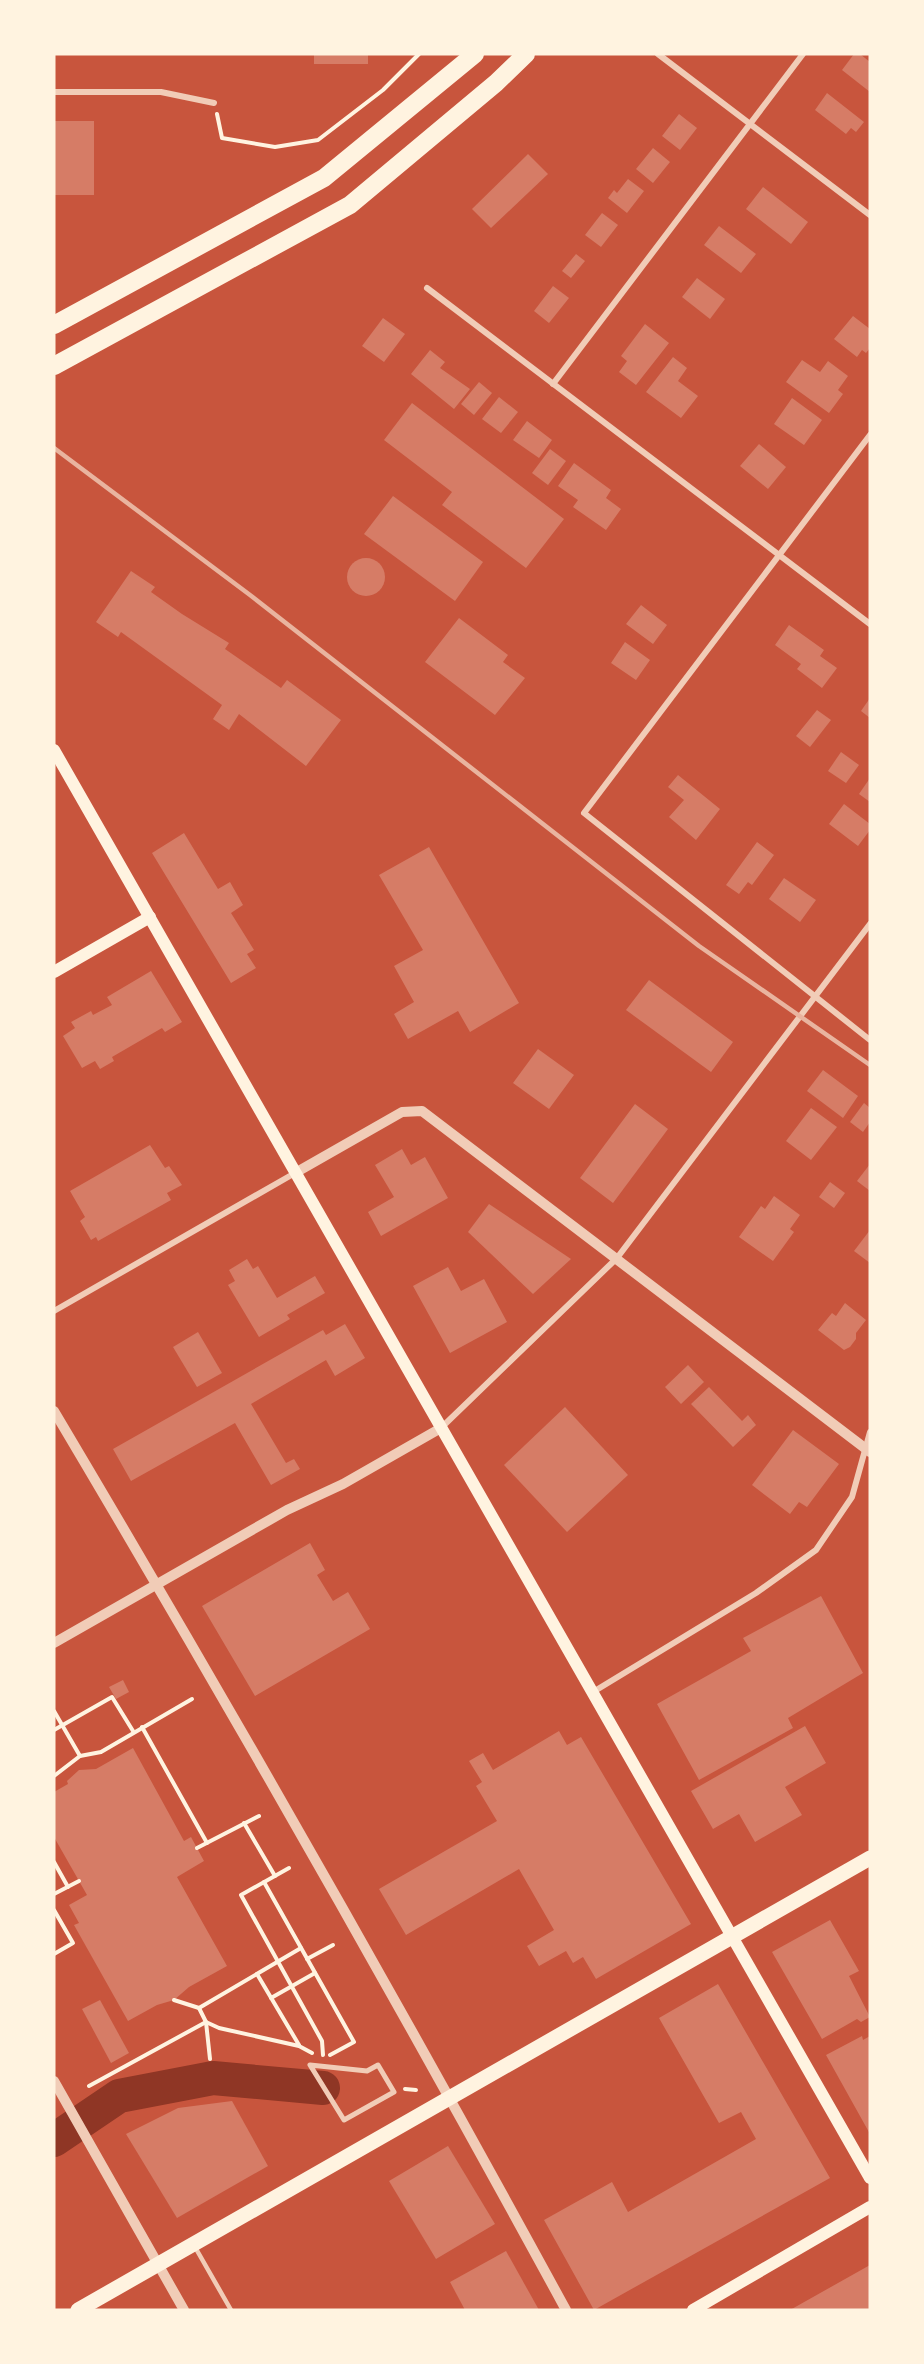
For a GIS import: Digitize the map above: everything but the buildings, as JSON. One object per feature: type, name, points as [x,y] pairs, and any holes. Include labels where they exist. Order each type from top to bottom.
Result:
[{"type":"highway","points":[[54,325],[324,178],[475,54]]},
{"type":"highway","points":[[54,366],[350,205],[496,83],[526,54]]},
{"type":"highway","points":[[54,379],[120,331]]},
{"type":"main road","points":[[54,750],[870,2178]]},
{"type":"main road","points":[[54,972],[150,917]]},
{"type":"main road","points":[[78,2310],[870,1858]]},
{"type":"main road","points":[[693,2310],[870,2207]]},
{"type":"street","points":[[658,54],[870,215]]},
{"type":"street","points":[[553,384],[803,54]]},
{"type":"street","points":[[54,92],[161,92],[214,103]]},
{"type":"street","points":[[427,288],[870,624]]},
{"type":"street","points":[[870,435],[584,813],[870,1040]]},
{"type":"street","points":[[54,1643],[287,1510],[343,1484],[441,1428],[617,1258],[870,924]]},
{"type":"street","points":[[54,1311],[402,1112],[416,1109],[427,1114],[868,1451]]},
{"type":"street","points":[[54,1411],[451,2098],[566,2310]]},
{"type":"street","points":[[593,1692],[756,1593],[816,1550],[852,1497],[868,1451],[870,1432]]},
{"type":"street","points":[[378,2064],[394,2092],[344,2120],[310,2065],[367,2070],[378,2064]]},
{"type":"street","points":[[54,2081],[160,2263],[184,2310]]},
{"type":"lane","points":[[194,2244],[231,2310]]},
{"type":"path","points":[[214,103],[222,138],[275,147],[318,140],[383,90],[419,54]]},
{"type":"path","points":[[54,1730],[112,1697],[133,1731]]},
{"type":"path","points":[[54,1776],[80,1756],[101,1752],[133,1731],[192,1699]]},
{"type":"path","points":[[54,1711],[80,1756]]},
{"type":"path","points":[[142,1727],[207,1843]]},
{"type":"path","points":[[197,1848],[259,1816]]},
{"type":"path","points":[[244,1823],[275,1876]]},
{"type":"path","points":[[54,1862],[68,1887]]},
{"type":"path","points":[[289,1868],[241,1895],[322,2041],[324,2059]]},
{"type":"path","points":[[54,1894],[79,1881]]},
{"type":"path","points":[[264,1882],[354,2042],[324,2059]]},
{"type":"path","points":[[54,1910],[73,1943],[54,1954]]},
{"type":"path","points":[[307,1959],[333,1945]]},
{"type":"path","points":[[199,2008],[301,1948]]},
{"type":"path","points":[[271,1998],[315,1972]]},
{"type":"path","points":[[257,1974],[299,2046]]},
{"type":"path","points":[[174,2000],[199,2008],[206,2022],[210,2059]]},
{"type":"path","points":[[206,2022],[219,2028],[299,2046],[324,2059]]},
{"type":"path","points":[[89,2086],[206,2022]]},
{"type":"waterway","points":[[54,2140],[119,2096],[213,2078],[323,2088]]},
{"type":"railway","points":[[54,448],[250,595],[699,946],[870,1065]]}]
